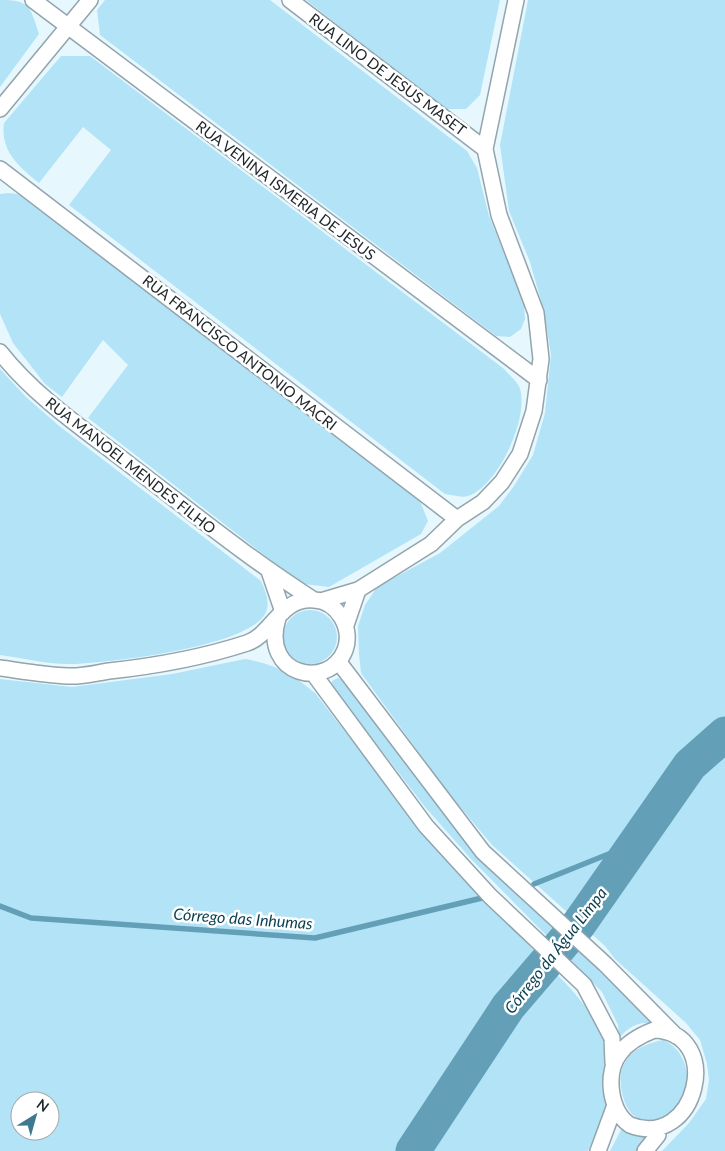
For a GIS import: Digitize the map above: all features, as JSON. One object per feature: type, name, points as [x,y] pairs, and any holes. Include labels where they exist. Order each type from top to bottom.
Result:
[{"type":"street","name":"RUA VENINA ISMERIA DE JESUS","points":[[33,0],[539,380]]},
{"type":"street","points":[[0,109],[90,0]]},
{"type":"street","name":"RUA LINO DE JESUS MASET","points":[[290,0],[485,149]]},
{"type":"street","points":[[0,668],[70,676],[168,664],[249,642],[297,602],[318,600],[358,590],[432,544],[457,520],[483,502],[502,482],[520,454],[534,411],[541,359],[536,314],[499,215],[485,149],[516,0]]},
{"type":"street","name":"RUA FRANCISCO ANTONIO MACRI","points":[[0,168],[457,520]]},
{"type":"street","name":"RUA FRANCISCO ANTONIO MACRI","points":[[0,178],[24,186]]},
{"type":"street","name":"RUA MANOEL MENDES FILHO","points":[[0,352],[33,387],[66,416],[268,571],[318,600]]},
{"type":"street","points":[[268,571],[280,615],[274,632],[275,648],[283,661]]},
{"type":"street","points":[[249,642],[297,671],[313,673],[327,670],[338,661],[346,644],[346,625],[358,590]]},
{"type":"street","points":[[318,600],[332,606],[346,625]]},
{"type":"street","points":[[338,661],[483,852],[542,908],[598,957],[693,1054],[699,1074],[695,1104],[679,1124],[658,1135],[645,1151]]},
{"type":"street","points":[[313,673],[426,826],[490,896],[578,979],[601,1014],[612,1038],[614,1063],[612,1087],[618,1113],[629,1124],[643,1132],[658,1135]]},
{"type":"street","points":[[614,1063],[620,1052],[641,1035],[654,1030],[665,1030],[676,1036]]},
{"type":"street","points":[[598,1151],[615,1105]]},
{"type":"shaded area","points":[[0,0],[18,2],[28,7],[39,34],[0,87]]},
{"type":"shaded area","points":[[105,0],[270,0],[467,151],[477,168],[489,216],[524,303],[525,319],[521,329],[510,337],[496,336],[100,35],[97,10]]},
{"type":"shaded area","points":[[306,0],[500,0],[480,95],[466,109],[445,109]]},
{"type":"shaded area","points":[[528,0],[725,0],[725,1151],[662,1151],[689,1123],[706,1099],[709,1080],[707,1064],[700,1040],[686,1023],[615,959],[605,946],[492,845],[446,790],[361,673],[358,626],[365,605],[377,587],[440,553],[499,506],[533,455],[545,413],[551,355],[544,311],[530,262],[509,211],[500,145]]},
{"type":"shaded area","points":[[61,56],[90,56],[503,368],[519,386],[522,402],[520,417],[509,450],[490,479],[479,490],[466,497],[445,494],[69,205],[111,150],[83,127],[39,183],[18,164],[12,157],[5,142],[4,123]]},
{"type":"shaded area","points":[[0,194],[24,195],[420,501],[428,521],[421,534],[329,587],[304,584],[88,418],[128,365],[103,340],[62,397],[45,384],[13,343],[0,314]]},
{"type":"shaded area","points":[[0,369],[26,397],[58,425],[261,581],[268,604],[263,617],[249,628],[228,637],[202,645],[144,656],[91,663],[63,664],[0,655]]},
{"type":"shaded area","points":[[310,610],[320,612],[329,618],[335,627],[337,637],[335,647],[329,656],[320,662],[310,664],[300,662],[291,656],[285,647],[283,637],[285,627],[291,618],[300,612]]},
{"type":"shaded area","points":[[245,659],[283,671],[299,680],[315,693],[440,854],[571,989],[595,1018],[603,1040],[608,1097],[607,1107],[588,1151],[0,1151],[0,679],[72,687],[172,674]]},
{"type":"shaded area","points":[[338,678],[344,681],[478,856],[657,1025],[641,1023],[632,1027],[619,1038],[618,1025],[602,992],[472,860],[425,807],[332,686],[332,681]]},
{"type":"shaded area","points":[[663,1040],[672,1045],[683,1060],[688,1079],[687,1090],[679,1108],[672,1115],[665,1120],[648,1122],[641,1120],[628,1109],[621,1088],[621,1077],[623,1067],[633,1053],[641,1047]]},
{"type":"shaded area","points":[[623,1126],[650,1139],[640,1151],[610,1151]]},
{"type":"waterway","name":"Córrego da Água Limpa","points":[[413,1151],[508,1007],[579,924],[690,765],[725,734]]},
{"type":"waterway","name":"Córrego das Inhumas","points":[[534,884],[636,843]]},
{"type":"waterway","name":"Córrego das Inhumas","points":[[0,906],[31,918],[315,938],[482,898]]}]
